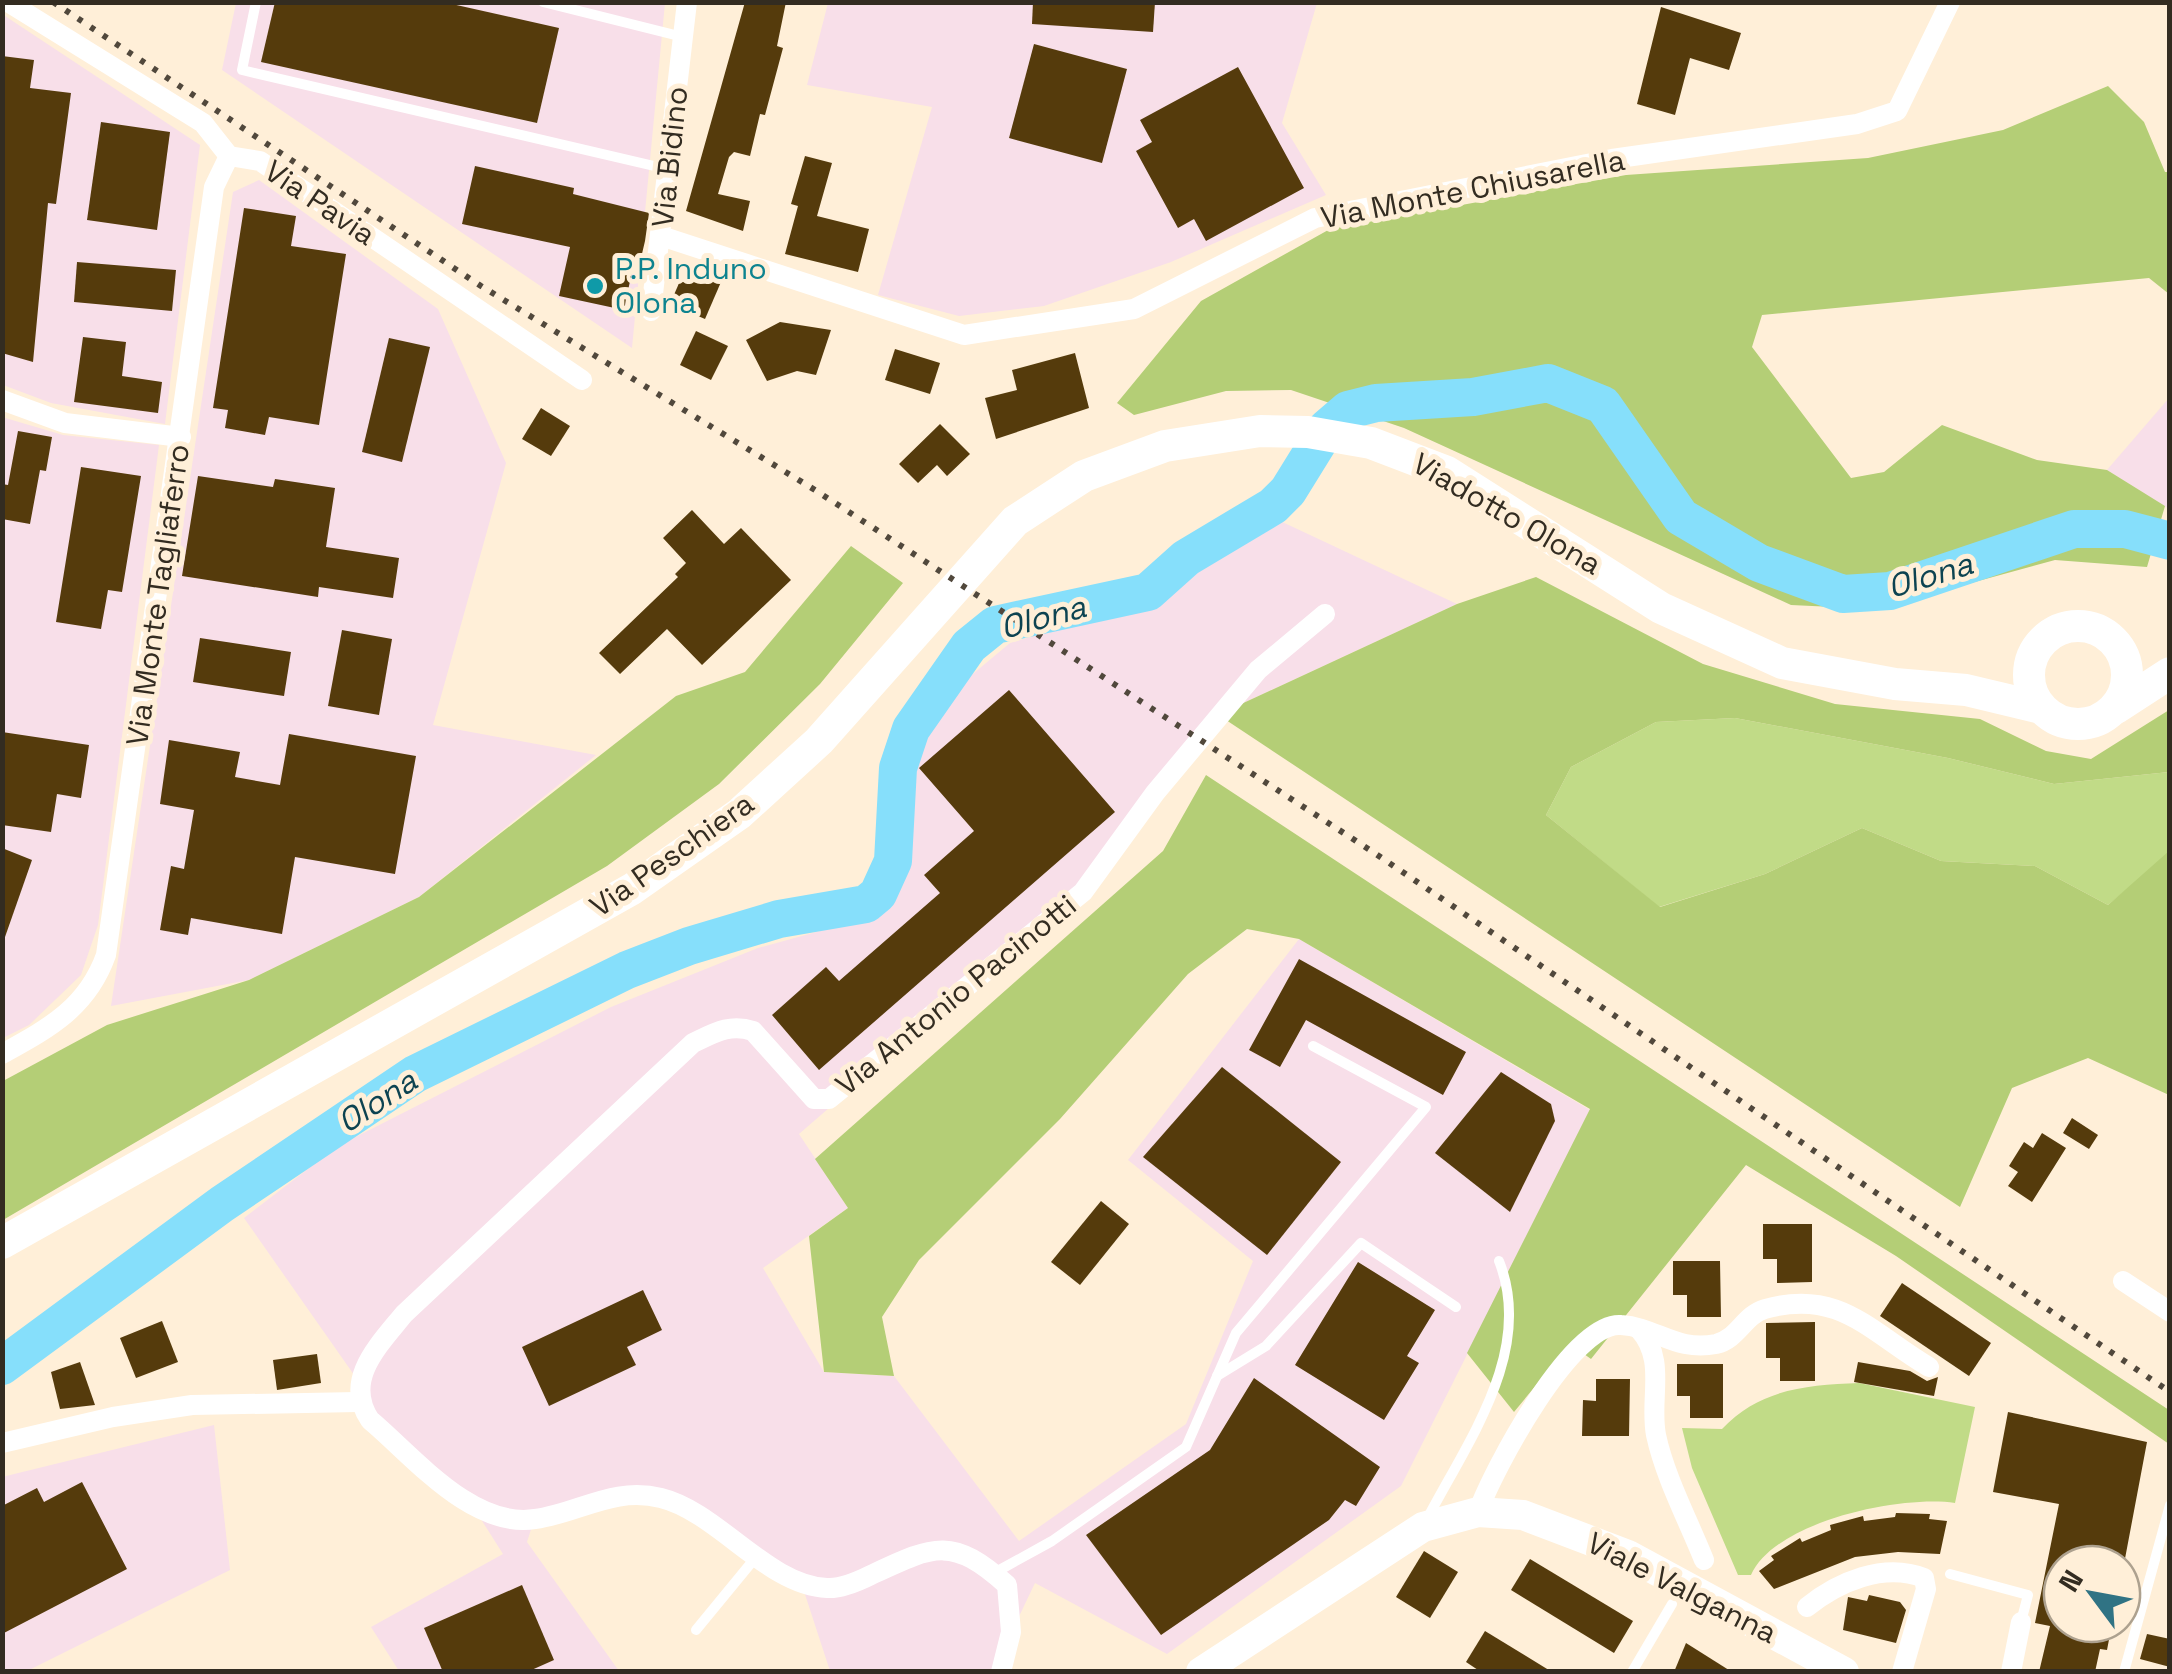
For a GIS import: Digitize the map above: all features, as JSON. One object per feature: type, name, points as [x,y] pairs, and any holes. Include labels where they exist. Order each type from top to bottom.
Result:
[{"type":"main road","name":"Viadotto Olona","points":[[1286,432],[1371,443],[1447,472],[1661,608],[1782,664],[1895,684],[1966,690]]},
{"type":"main road","name":"Via Peschiera","points":[[2,1243],[632,890],[740,814],[883,672],[993,542],[1062,488],[1108,464],[1164,446],[1226,434],[1286,432]]},
{"type":"main road","points":[[1966,690],[2032,656],[2048,635],[2061,628],[2082,626],[2108,636],[2120,648],[2156,660],[2170,660]]},
{"type":"main road","points":[[2113,711],[2128,680],[2120,648]]},
{"type":"main road","points":[[2032,656],[2029,683],[2040,708]]},
{"type":"main road","points":[[1966,690],[2040,708],[2068,724],[2084,724],[2113,711],[2170,673]]},
{"type":"main road","name":"Viale Valganna","points":[[1201,1672],[1423,1526],[1478,1512],[1523,1515],[1628,1555],[1842,1671]]},
{"type":"street","name":"Via Pavia","points":[[8,2],[202,123],[229,156],[260,161],[582,380]]},
{"type":"street","name":"Via Bidino","points":[[651,311],[687,2]]},
{"type":"street","name":"Via Monte Chiusarella","points":[[661,236],[964,335],[1134,309],[1315,218],[1612,159],[1857,124],[1897,111],[1950,2]]},
{"type":"street","name":"Via Monte Tagliaferro","points":[[2,1054],[60,1021],[93,986],[110,939],[214,187],[229,156]]},
{"type":"street","points":[[2,400],[65,423],[181,437]]},
{"type":"street","name":"Via Antonio Pacinotti","points":[[358,1402],[359,1382],[370,1356],[404,1314],[694,1044],[722,1029],[740,1026],[753,1031],[814,1099],[829,1099],[1083,892],[1155,794],[1258,670],[1325,614]]},
{"type":"street","points":[[2123,1281],[2170,1312]]},
{"type":"street","points":[[1478,1512],[1490,1476],[1570,1359],[1601,1327],[1618,1324],[1682,1344],[1716,1344],[1727,1340],[1762,1310],[1828,1303],[1929,1368]]},
{"type":"street","points":[[1638,1328],[1656,1356],[1654,1422],[1661,1452],[1704,1560]]},
{"type":"street","points":[[2,1443],[114,1417],[192,1405],[358,1402],[370,1420],[472,1505],[502,1517],[533,1520],[599,1499],[632,1494],[663,1498],[757,1556],[800,1579],[828,1588],[860,1580],[912,1556],[940,1550],[974,1555],[1007,1585],[1011,1632],[1002,1672]]},
{"type":"street","name":"Viale Valganna","points":[[1807,1607],[1826,1592],[1858,1578],[1897,1573],[1924,1578],[1926,1589],[1902,1672]]},
{"type":"street","points":[[2011,1672],[2021,1622]]},
{"type":"lane","points":[[256,2],[242,70],[668,170]]},
{"type":"lane","points":[[543,2],[682,36]]},
{"type":"lane","points":[[994,1573],[1052,1542],[1186,1447],[1236,1333],[1426,1107],[1313,1046]]},
{"type":"lane","points":[[1216,1377],[1266,1346],[1360,1243],[1456,1307]]},
{"type":"lane","points":[[1423,1526],[1503,1366],[1512,1324],[1510,1288],[1499,1261]]},
{"type":"lane","points":[[2124,1672],[2170,1505]]},
{"type":"lane","points":[[696,1630],[757,1556]]},
{"type":"lane","points":[[1950,1574],[2028,1595],[2021,1622]]},
{"type":"lane","points":[[1632,1672],[1672,1604]]},
{"type":"shaded area","points":[[236,3],[665,3],[632,348],[222,70]]},
{"type":"shaded area","points":[[828,3],[1317,3],[1282,123],[1326,195],[1171,262],[1044,306],[959,316],[878,295],[932,107],[807,85]]},
{"type":"shaded area","points":[[2,14],[200,145],[165,424],[51,403],[3,385]]},
{"type":"shaded area","points":[[259,180],[438,309],[506,463],[433,725],[596,755],[419,897],[249,980],[111,1006],[233,192]]},
{"type":"shaded area","points":[[2169,398],[2169,509],[2107,470]]},
{"type":"shaded area","points":[[2,417],[63,435],[159,445],[98,925],[81,975],[29,1025],[3,1038]]},
{"type":"shaded area","points":[[1276,519],[1457,604],[1239,705],[1081,890],[799,1134],[848,1208],[763,1268],[824,1372],[894,1376],[1019,1541],[1186,1424],[1253,1261],[1128,1160],[1299,939],[1590,1110],[1401,1486],[1167,1654],[1035,1583],[993,1671],[830,1671],[800,1579],[663,1498],[535,1517],[527,1542],[619,1671],[399,1671],[371,1627],[503,1554],[472,1505],[370,1420],[359,1382],[244,1218],[338,1146],[611,1007],[758,948],[867,918],[905,867],[917,762],[944,698],[1010,643],[1152,601]]},
{"type":"shaded area","points":[[214,1425],[230,1570],[27,1671],[3,1671],[2,1477]]},
{"type":"green space","points":[[2108,86],[2144,122],[2165,172],[2169,172],[2169,294],[2149,278],[1762,315],[1752,347],[1851,478],[1884,472],[1942,425],[2037,460],[2107,470],[2165,506],[2147,567],[2055,560],[1876,609],[1791,605],[1404,428],[1291,390],[1226,391],[1134,415],[1117,403],[1201,301],[1330,229],[1626,175],[1868,158],[2003,130]]},
{"type":"green space","points":[[851,546],[903,583],[820,684],[719,784],[607,866],[3,1220],[3,1081],[107,1025],[249,980],[419,897],[676,696],[745,672]]},
{"type":"green space","points":[[1536,577],[1703,664],[1835,704],[1980,719],[2046,751],[2091,759],[2169,710],[2169,772],[2054,784],[1948,758],[1735,718],[1656,722],[1571,767],[1546,815],[1660,907],[1765,874],[1862,828],[1941,861],[2035,866],[2108,905],[2169,851],[2169,1095],[2088,1058],[2012,1088],[1960,1207],[1226,720],[1239,705],[1457,604]]},
{"type":"green space","points":[[1735,718],[1948,758],[2054,784],[2169,772],[2168,855],[2108,905],[2035,866],[1941,861],[1862,828],[1765,874],[1659,907],[1546,815],[1571,767],[1656,722]]},
{"type":"green space","points":[[1206,775],[2169,1410],[2169,1444],[1896,1256],[1746,1165],[1591,1359],[1570,1344],[1514,1412],[1467,1353],[1590,1109],[1299,939],[1247,929],[1188,974],[1060,1119],[919,1260],[882,1317],[894,1376],[824,1372],[809,1236],[848,1208],[815,1159],[1163,851]]},
{"type":"green space","points":[[1859,1383],[1975,1407],[1955,1503],[1904,1503],[1842,1516],[1785,1540],[1764,1556],[1751,1575],[1738,1575],[1692,1468],[1682,1428],[1722,1429],[1768,1397],[1821,1385]]},
{"type":"building","points":[[275,2],[443,2],[559,28],[537,123],[261,62]]},
{"type":"building","points":[[745,2],[786,2],[777,46],[783,48],[765,115],[760,114],[750,156],[734,152],[729,157],[718,194],[750,201],[743,231],[686,211]]},
{"type":"building","points":[[1033,2],[1155,2],[1153,32],[1032,24]]},
{"type":"building","points":[[1661,7],[1741,33],[1729,70],[1690,58],[1675,115],[1637,104]]},
{"type":"building","points":[[1034,44],[1127,69],[1102,163],[1009,138]]},
{"type":"building","points":[[2,56],[34,60],[30,88],[71,93],[56,204],[48,203],[33,362],[2,353]]},
{"type":"building","points":[[1238,67],[1304,188],[1206,241],[1194,219],[1178,228],[1136,151],[1152,142],[1140,120]]},
{"type":"building","points":[[101,122],[170,132],[157,230],[87,220]]},
{"type":"building","points":[[805,156],[832,163],[817,216],[869,229],[858,272],[785,254],[798,206],[791,204]]},
{"type":"building","points":[[475,166],[574,188],[573,194],[649,213],[641,258],[635,257],[624,310],[559,296],[570,247],[462,224]]},
{"type":"building","points":[[244,208],[296,216],[291,246],[346,254],[319,425],[269,417],[265,435],[225,428],[228,410],[213,408]]},
{"type":"building","points":[[77,262],[176,270],[172,311],[74,302]]},
{"type":"building","points":[[686,267],[721,282],[705,319],[670,304]]},
{"type":"building","points":[[780,322],[831,330],[816,375],[797,371],[767,381],[746,340]]},
{"type":"building","points":[[696,331],[728,346],[711,380],[680,365]]},
{"type":"building","points":[[83,337],[126,342],[122,376],[162,382],[158,413],[74,402]]},
{"type":"building","points":[[389,338],[430,347],[402,462],[362,452]]},
{"type":"building","points":[[895,349],[940,363],[930,394],[885,380]]},
{"type":"building","points":[[1075,353],[1089,408],[996,439],[985,398],[1017,390],[1012,370]]},
{"type":"building","points":[[541,408],[570,426],[551,456],[522,439]]},
{"type":"building","points":[[940,424],[970,454],[947,476],[937,465],[918,483],[899,464]]},
{"type":"building","points":[[18,431],[52,437],[46,471],[40,470],[30,524],[2,519],[2,484],[8,485]]},
{"type":"building","points":[[81,467],[141,476],[122,592],[108,590],[101,629],[56,622]]},
{"type":"building","points":[[198,476],[273,487],[275,479],[335,488],[326,547],[399,558],[393,598],[319,587],[318,597],[182,576]]},
{"type":"building","points":[[692,510],[724,544],[741,528],[791,580],[702,665],[667,629],[620,674],[599,653],[678,577],[675,574],[686,563],[663,538]]},
{"type":"building","points":[[342,630],[392,639],[379,715],[328,706]]},
{"type":"building","points":[[200,638],[291,652],[284,696],[193,682]]},
{"type":"building","points":[[1009,690],[1115,812],[819,1070],[772,1015],[826,967],[839,981],[940,893],[924,875],[974,831],[919,768]]},
{"type":"building","points":[[2,732],[89,745],[81,798],[57,794],[51,832],[2,825]]},
{"type":"building","points":[[289,734],[416,756],[395,874],[295,857],[282,934],[191,918],[188,935],[160,930],[171,866],[184,869],[194,810],[160,804],[169,740],[240,752],[235,777],[280,785]]},
{"type":"building","points":[[2,848],[32,860],[5,937],[2,937]]},
{"type":"building","points":[[1299,959],[1466,1052],[1443,1095],[1306,1020],[1280,1067],[1249,1050]]},
{"type":"building","points":[[1222,1067],[1341,1162],[1267,1255],[1143,1157]]},
{"type":"building","points":[[1501,1072],[1551,1104],[1555,1121],[1510,1212],[1435,1153]]},
{"type":"building","points":[[2072,1118],[2098,1135],[2089,1149],[2063,1133]]},
{"type":"building","points":[[2042,1133],[2066,1148],[2032,1202],[2008,1186],[2018,1172],[2009,1166],[2024,1142],[2033,1148]]},
{"type":"building","points":[[1101,1201],[1129,1224],[1080,1285],[1051,1262]]},
{"type":"building","points":[[1763,1224],[1812,1224],[1812,1282],[1777,1283],[1777,1259],[1763,1259]]},
{"type":"building","points":[[1673,1261],[1720,1261],[1721,1317],[1687,1317],[1687,1295],[1673,1295]]},
{"type":"building","points":[[1358,1262],[1435,1310],[1407,1356],[1419,1363],[1384,1420],[1295,1365]]},
{"type":"building","points":[[1902,1283],[1991,1343],[1969,1376],[1880,1316]]},
{"type":"building","points":[[643,1290],[662,1330],[627,1347],[636,1365],[549,1406],[522,1347]]},
{"type":"building","points":[[162,1321],[178,1362],[136,1378],[120,1338]]},
{"type":"building","points":[[1815,1322],[1815,1381],[1780,1381],[1780,1358],[1766,1358],[1766,1323]]},
{"type":"building","points":[[317,1354],[321,1383],[277,1390],[273,1360]]},
{"type":"building","points":[[80,1362],[95,1405],[60,1409],[51,1372]]},
{"type":"building","points":[[1858,1362],[1910,1371],[1927,1381],[1938,1377],[1934,1396],[1854,1382]]},
{"type":"building","points":[[1677,1364],[1723,1364],[1723,1418],[1690,1418],[1690,1396],[1677,1396]]},
{"type":"building","points":[[1254,1378],[1380,1467],[1356,1506],[1345,1500],[1329,1520],[1161,1635],[1086,1535],[1210,1450]]},
{"type":"building","points":[[1596,1379],[1630,1379],[1629,1436],[1582,1436],[1583,1400],[1596,1401]]},
{"type":"building","points":[[2008,1412],[2147,1442],[2128,1544],[2051,1544],[2059,1504],[1993,1492]]},
{"type":"building","points":[[82,1482],[127,1569],[2,1634],[2,1506],[37,1488],[44,1502]]},
{"type":"building","points":[[1896,1513],[1930,1514],[1929,1519],[1947,1521],[1940,1554],[1898,1552],[1855,1557],[1774,1589],[1759,1571],[1774,1560],[1771,1556],[1800,1538],[1802,1542],[1831,1530],[1830,1525],[1863,1516],[1864,1521],[1895,1517]]},
{"type":"building","points":[[1424,1551],[1458,1572],[1430,1618],[1396,1597]]},
{"type":"building","points":[[1530,1559],[1633,1621],[1614,1653],[1511,1590]]},
{"type":"building","points":[[522,1585],[554,1660],[527,1672],[443,1672],[424,1628]]},
{"type":"building","points":[[2042,1588],[2042,1624],[2035,1623]]},
{"type":"building","points":[[1869,1595],[1900,1602],[1906,1610],[1896,1643],[1843,1630],[1848,1597],[1867,1601]]},
{"type":"building","points":[[1485,1631],[1552,1672],[1481,1672],[1466,1662]]},
{"type":"building","points":[[2147,1634],[2170,1639],[2170,1667],[2140,1659]]},
{"type":"building","points":[[1686,1643],[1732,1672],[1674,1672]]},
{"type":"building","points":[[2046,1644],[2108,1644],[2107,1650],[2100,1649],[2095,1672],[2039,1672]]},
{"type":"waterway","name":"Olona","points":[[2,1366],[222,1204],[415,1074],[627,970],[689,946],[779,919],[866,904],[878,894],[893,861],[898,768],[911,729],[969,646],[995,625],[1148,592],[1186,558],[1273,506],[1288,491],[1327,428],[1348,410],[1376,403],[1473,397],[1548,383],[1603,405],[1681,517],[1759,563],[1843,594],[1890,591],[2074,529],[2125,529],[2170,541]]},
{"type":"railway","points":[[53,2],[481,286],[815,490],[1373,852],[2170,1392]]},
{"type":"place","name":"P.P. Induno Olona","points":[[595,286]]}]
